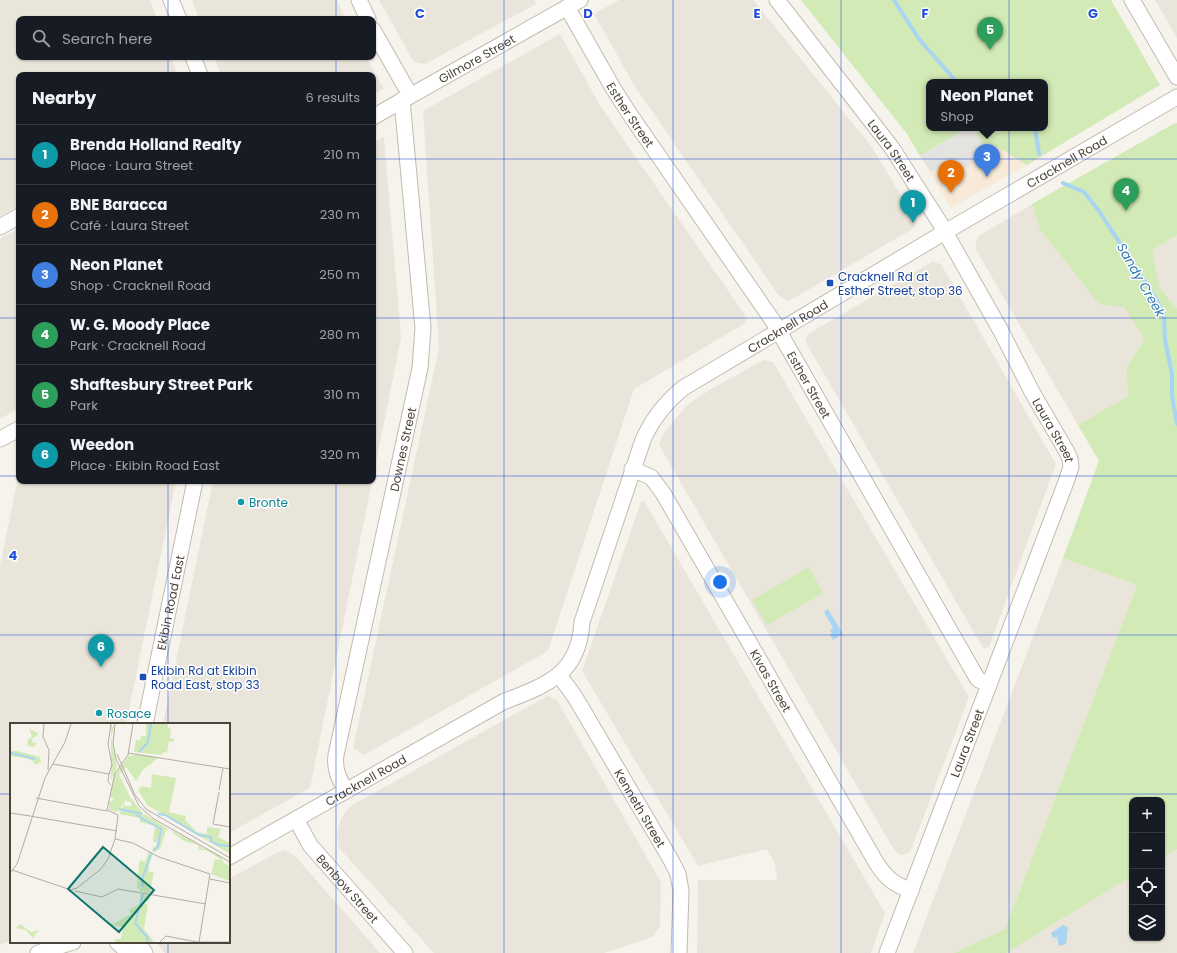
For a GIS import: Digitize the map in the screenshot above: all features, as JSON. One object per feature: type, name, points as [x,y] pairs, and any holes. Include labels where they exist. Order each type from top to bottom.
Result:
[{"type":"street","points":[[171,0],[178,16]]},
{"type":"street","points":[[359,0],[367,16]]},
{"type":"street","name":"Laura Street","points":[[777,0],[892,148],[945,232],[1001,331],[1032,392],[1067,452],[1071,463],[1066,482],[887,953]]},
{"type":"street","points":[[1132,0],[1177,77]]},
{"type":"street","name":"Gilmore Street","points":[[376,114],[573,4]]},
{"type":"street","name":"Esther Street","points":[[573,4],[624,105],[769,315],[977,678],[989,685]]},
{"type":"street","points":[[376,36],[406,98]]},
{"type":"street","points":[[194,60],[199,72]]},
{"type":"street","name":"Cracknell Road","points":[[230,856],[503,702],[531,691],[559,675],[566,669],[575,654],[581,637],[582,622],[632,469],[650,425],[660,410],[672,397],[688,385],[778,331],[1177,97]]},
{"type":"street","name":"Downes Street","points":[[346,791],[335,765],[336,755],[420,368],[423,328],[406,98]]},
{"type":"street","points":[[0,227],[16,218]]},
{"type":"street","points":[[0,439],[16,431]]},
{"type":"street","name":"Kivas Street","points":[[632,469],[651,477],[663,493],[877,864],[888,879],[894,884],[911,891]]},
{"type":"street","name":"Ekibin Road East","points":[[145,723],[194,484]]},
{"type":"street","name":"Cracknell Road","points":[[503,702],[526,684],[556,665],[565,655],[572,636],[582,622]]},
{"type":"street","name":"Kenneth Street","points":[[559,675],[575,697],[678,874],[681,891],[679,953]]},
{"type":"street","name":"Benbow Street","points":[[296,820],[310,845],[405,953]]},
{"type":"street","points":[[45,949],[69,943]]},
{"type":"street","points":[[119,943],[129,953]]},
{"type":"street","points":[[138,943],[145,953]]},
{"type":"shaded area","points":[[0,0],[150,0],[156,16],[16,16],[16,60],[172,60],[176,72],[16,72],[16,207],[0,216]]},
{"type":"shaded area","points":[[192,0],[337,0],[344,16],[198,16]]},
{"type":"shaded area","points":[[379,0],[534,0],[536,4],[425,64],[414,62]]},
{"type":"shaded area","points":[[619,0],[753,0],[872,147],[916,221],[914,228],[789,301],[782,298],[777,293],[634,85],[594,14]]},
{"type":"shaded area","points":[[1155,0],[1177,0],[1177,38]]},
{"type":"shaded area","points":[[560,34],[601,107],[747,318],[744,324],[634,389],[548,651],[364,755],[353,748],[439,348],[423,111]]},
{"type":"shaded area","points":[[215,60],[368,60],[374,72],[220,72]]},
{"type":"shaded area","points":[[376,75],[384,89],[376,93]]},
{"type":"shaded area","points":[[963,131],[976,131],[983,144],[996,146],[1027,165],[951,208],[920,156]]},
{"type":"shaded area","points":[[963,131],[976,131],[989,154],[957,172],[951,161],[931,172],[920,156]]},
{"type":"shaded area","points":[[384,137],[401,338],[376,463],[376,141]]},
{"type":"shaded area","points":[[1060,188],[1112,273],[1177,235],[1177,322],[1170,372],[1078,425],[975,248],[978,236]]},
{"type":"shaded area","points":[[16,230],[16,410],[0,419],[0,239]]},
{"type":"shaded area","points":[[932,262],[941,264],[1056,464],[989,647],[983,648],[805,341],[808,334]]},
{"type":"shaded area","points":[[764,360],[773,362],[969,697],[911,850],[907,854],[900,855],[894,850],[659,445],[665,431],[686,406],[711,389]]},
{"type":"shaded area","points":[[17,484],[175,484],[126,723],[10,723],[10,940],[0,945],[0,566]]},
{"type":"shaded area","points":[[212,484],[371,484],[310,788],[230,832],[230,723],[163,723]]},
{"type":"shaded area","points":[[644,501],[885,913],[871,953],[697,953],[698,880],[777,880],[775,864],[767,849],[698,866],[582,671],[641,502]]},
{"type":"shaded area","points":[[1063,558],[1137,585],[1005,929],[954,953],[913,953]]},
{"type":"shaded area","points":[[547,696],[557,700],[661,882],[660,926],[652,937],[604,953],[434,953],[339,848],[337,835],[341,819],[349,807]]},
{"type":"shaded area","points":[[1177,849],[1177,953],[1006,953],[1129,878],[1129,941],[1165,941],[1165,856]]},
{"type":"shaded area","points":[[285,850],[295,856],[380,953],[165,953],[156,943],[230,943],[230,878],[278,852]]},
{"type":"green space","points":[[801,0],[1111,0],[1160,85],[1027,165],[996,146],[983,144],[976,131],[1048,131],[1048,79],[926,79],[926,131],[963,131],[920,156],[907,134]]},
{"type":"green space","points":[[1177,123],[1177,235],[1152,250],[1159,287],[1177,309],[1177,849],[1165,856],[1165,797],[1129,797],[1129,878],[1006,953],[954,953],[1005,929],[1137,585],[1063,558],[1099,461],[1078,425],[1128,396],[1127,367],[1145,339],[1124,307],[1099,304],[1040,229],[1032,204]]},
{"type":"green space","points":[[809,567],[823,593],[767,625],[752,600]]},
{"type":"water","points":[[828,609],[843,634],[833,640],[830,630],[833,628],[824,612]]},
{"type":"water","points":[[1063,925],[1068,927],[1066,944],[1059,946],[1057,937],[1053,938],[1051,933]]},
{"type":"waterway","name":"Sandy Creek","points":[[894,0],[919,39],[954,79]]},
{"type":"waterway","name":"Sandy Creek","points":[[1035,131],[1039,154]]},
{"type":"waterway","name":"Sandy Creek","points":[[1063,183],[1084,192],[1099,211],[1156,299],[1164,314],[1165,340],[1172,374],[1172,396],[1177,424]]},
{"type":"place","name":"Shaftesbury Street Park","points":[[990,50]]},
{"type":"place","name":"Neon Planet","points":[[987,177]]},
{"type":"place","name":"BNE Baracca","points":[[951,193]]},
{"type":"place","name":"W. G. Moody Place","points":[[1126,211]]},
{"type":"place","name":"Brenda Holland Realty","points":[[913,223]]},
{"type":"place","name":"Cracknell Rd at Esther Street, stop 36","points":[[830,283]]},
{"type":"place","name":"Bronte","points":[[241,502]]},
{"type":"place","name":"Weedon","points":[[101,667]]},
{"type":"place","name":"Ekibin Rd at Ekibin Road East, stop 33","points":[[143,677]]},
{"type":"place","name":"Rosace","points":[[99,713]]}]
